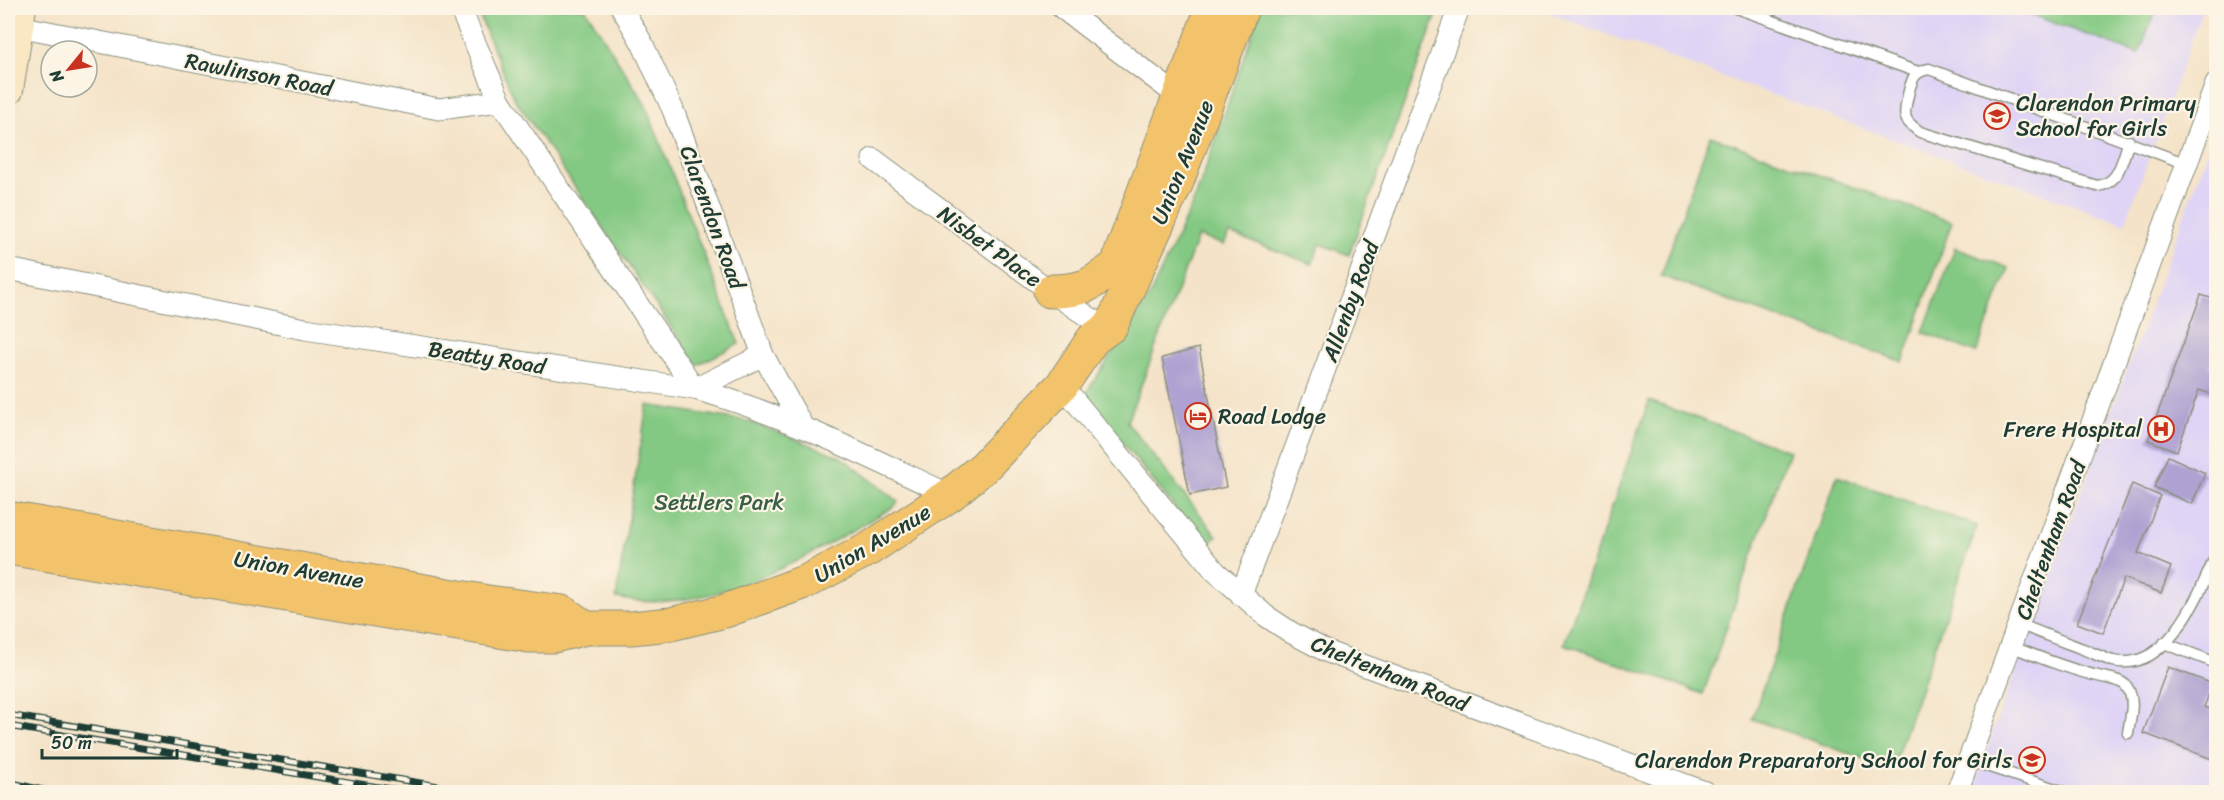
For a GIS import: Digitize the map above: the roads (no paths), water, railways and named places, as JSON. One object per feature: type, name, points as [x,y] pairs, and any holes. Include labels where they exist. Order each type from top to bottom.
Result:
[{"type":"main road","name":"Union Avenue","points":[[8,548],[529,636],[554,636],[586,628],[631,628],[671,624],[725,611],[807,581],[868,549],[950,495],[984,467],[1062,385],[1099,328],[1176,184],[1212,8]]},
{"type":"main road","name":"Union Avenue","points":[[1099,328],[1115,267],[1126,242],[1191,105],[1242,8]]},
{"type":"main road","points":[[1050,291],[1074,291],[1085,288],[1115,267]]},
{"type":"main road","name":"Union Avenue","points":[[8,518],[488,602],[563,612],[586,628]]},
{"type":"street","points":[[460,8],[500,101],[695,389],[763,355]]},
{"type":"street","name":"Clarendon Road","points":[[622,8],[642,43],[674,110],[763,355],[803,427]]},
{"type":"street","points":[[1062,8],[1191,105]]},
{"type":"street","name":"Allenby Road","points":[[1241,596],[1459,8]]},
{"type":"street","points":[[8,90],[20,17]]},
{"type":"street","name":"Rawlinson Road","points":[[20,17],[439,109],[500,101]]},
{"type":"street","name":"Cheltenham Road","points":[[1957,792],[2217,84]]},
{"type":"street","name":"Nisbet Place","points":[[873,159],[1099,328]]},
{"type":"street","name":"Beatty Road","points":[[8,269],[305,329],[695,389],[728,398],[803,427],[950,495]]},
{"type":"street","name":"Cheltenham Road","points":[[1062,385],[1215,571],[1241,596],[1292,633],[1328,652],[1693,790]]},
{"type":"lane","points":[[1736,8],[1918,72],[1929,69],[2187,164]]},
{"type":"lane","points":[[1918,72],[1913,78],[1905,117],[1920,132],[2097,186],[2106,186],[2113,181],[2129,141]]},
{"type":"lane","points":[[2019,624],[2113,661],[2132,662],[2147,658],[2164,644],[2181,624],[2217,555]]},
{"type":"lane","points":[[2164,644],[2217,663]]},
{"type":"lane","points":[[2010,646],[2075,670],[2121,682],[2127,686],[2132,710],[2128,733]]},
{"type":"lane","points":[[1969,760],[2064,792]]},
{"type":"railway","points":[[8,715],[475,792]]},
{"type":"railway","points":[[8,726],[409,792]]},
{"type":"railway","points":[[8,782],[51,792]]},
{"type":"place","name":"Clarendon Primary School for Girls","points":[[1997,116]]},
{"type":"place","name":"Road Lodge","points":[[1198,416]]},
{"type":"place","name":"Frere Hospital","points":[[2161,429]]},
{"type":"place","name":"Clarendon Preparatory School for Girls","points":[[2032,760]]},
{"type":"park label","name":"Settlers Park","points":[[719,502]]}]
